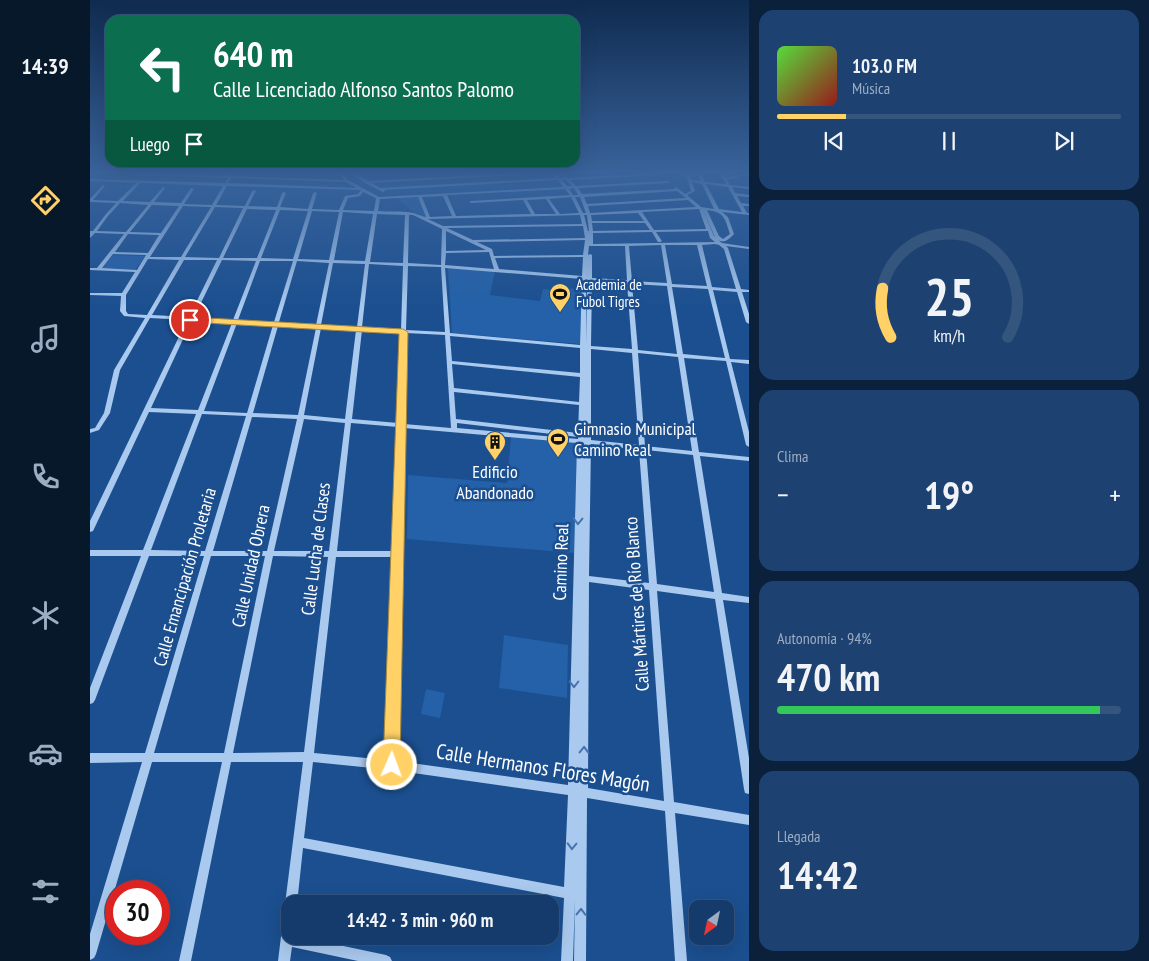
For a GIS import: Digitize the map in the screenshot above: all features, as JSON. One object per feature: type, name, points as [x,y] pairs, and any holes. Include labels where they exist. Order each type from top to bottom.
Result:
[{"type":"street","points":[[90,236],[104,219]]},
{"type":"street","points":[[98,270],[138,219]]},
{"type":"street","points":[[172,219],[124,295],[122,312],[128,316],[446,335],[749,362]]},
{"type":"street","points":[[93,430],[107,413],[118,370],[150,318],[206,219]]},
{"type":"street","points":[[90,529],[239,219]]},
{"type":"street","points":[[90,700],[202,412],[274,219]]},
{"type":"street","name":"Calle Emancipación Proletaria","points":[[90,954],[307,219]]},
{"type":"street","name":"Calle Unidad Obrera","points":[[185,961],[270,553],[301,417],[339,219]]},
{"type":"street","name":"Calle Lucha de Clases","points":[[292,895],[350,422],[367,263],[374,219]]},
{"type":"street","points":[[392,765],[402,425],[404,265],[409,219]]},
{"type":"street","points":[[428,219],[492,251]]},
{"type":"street","points":[[480,219],[484,226]]},
{"type":"street","name":"Camino Real","points":[[580,961],[575,630],[582,439],[588,347],[588,243],[583,219]]},
{"type":"street","name":"Camino Real","points":[[588,243],[592,232],[591,219]]},
{"type":"street","points":[[644,219],[662,243],[670,285],[749,788]]},
{"type":"street","points":[[705,219],[712,237],[722,243]]},
{"type":"street","points":[[708,219],[722,243],[749,322]]},
{"type":"street","points":[[588,243],[627,245],[722,243],[732,232],[727,219]]},
{"type":"street","points":[[591,222],[646,222]]},
{"type":"street","points":[[444,227],[585,225]]},
{"type":"street","points":[[444,227],[443,266],[446,335],[450,362],[454,430]]},
{"type":"street","points":[[586,232],[708,230]]},
{"type":"street","points":[[92,232],[162,234]]},
{"type":"street","points":[[472,241],[722,243],[749,246]]},
{"type":"street","points":[[699,243],[749,445]]},
{"type":"street","name":"Calle Mártires de Río Blanco","points":[[627,245],[681,961]]},
{"type":"street","points":[[443,252],[492,251]]},
{"type":"street","points":[[492,251],[496,270]]},
{"type":"street","points":[[112,253],[184,258],[443,266],[749,291]]},
{"type":"street","points":[[493,257],[588,256]]},
{"type":"street","points":[[90,269],[138,271]]},
{"type":"street","points":[[90,294],[124,295]]},
{"type":"street","name":"Camino Real","points":[[568,961],[578,791],[586,578],[582,375],[588,347]]},
{"type":"street","points":[[450,362],[582,375]]},
{"type":"street","points":[[452,390],[582,404]]},
{"type":"street","points":[[146,410],[301,417],[582,439]]},
{"type":"street","points":[[454,421],[642,447],[749,459]]},
{"type":"street","points":[[90,553],[398,554]]},
{"type":"street","points":[[586,578],[749,600]]},
{"type":"street","name":"Calle Hermanos Flores Magón","points":[[90,758],[308,757],[392,765],[578,791],[749,820]]},
{"type":"street","points":[[299,842],[571,894]]},
{"type":"street","points":[[284,961],[286,945]]},
{"type":"street","points":[[310,945],[386,961]]},
{"type":"shaded area","points":[[113,255],[145,256],[135,270],[102,269]]},
{"type":"shaded area","points":[[448,268],[495,271],[490,295],[540,301],[543,289],[561,291],[562,288],[582,289],[580,344],[452,333]]},
{"type":"shaded area","points":[[511,437],[577,442],[574,553],[407,539],[408,475],[507,483]]},
{"type":"shaded area","points":[[504,635],[568,645],[567,698],[499,688]]},
{"type":"shaded area","points":[[426,689],[445,693],[440,718],[421,714]]},
{"type":"place","name":"Academia de Fubol Tigres","points":[[560,313]]},
{"type":"place","name":"Gimnasio Municipal Camino Real","points":[[558,458]]},
{"type":"place","name":"Edificio Abandonado","points":[[495,461]]},
{"type":"route","points":[[190,320],[403,332],[392,765]]}]
